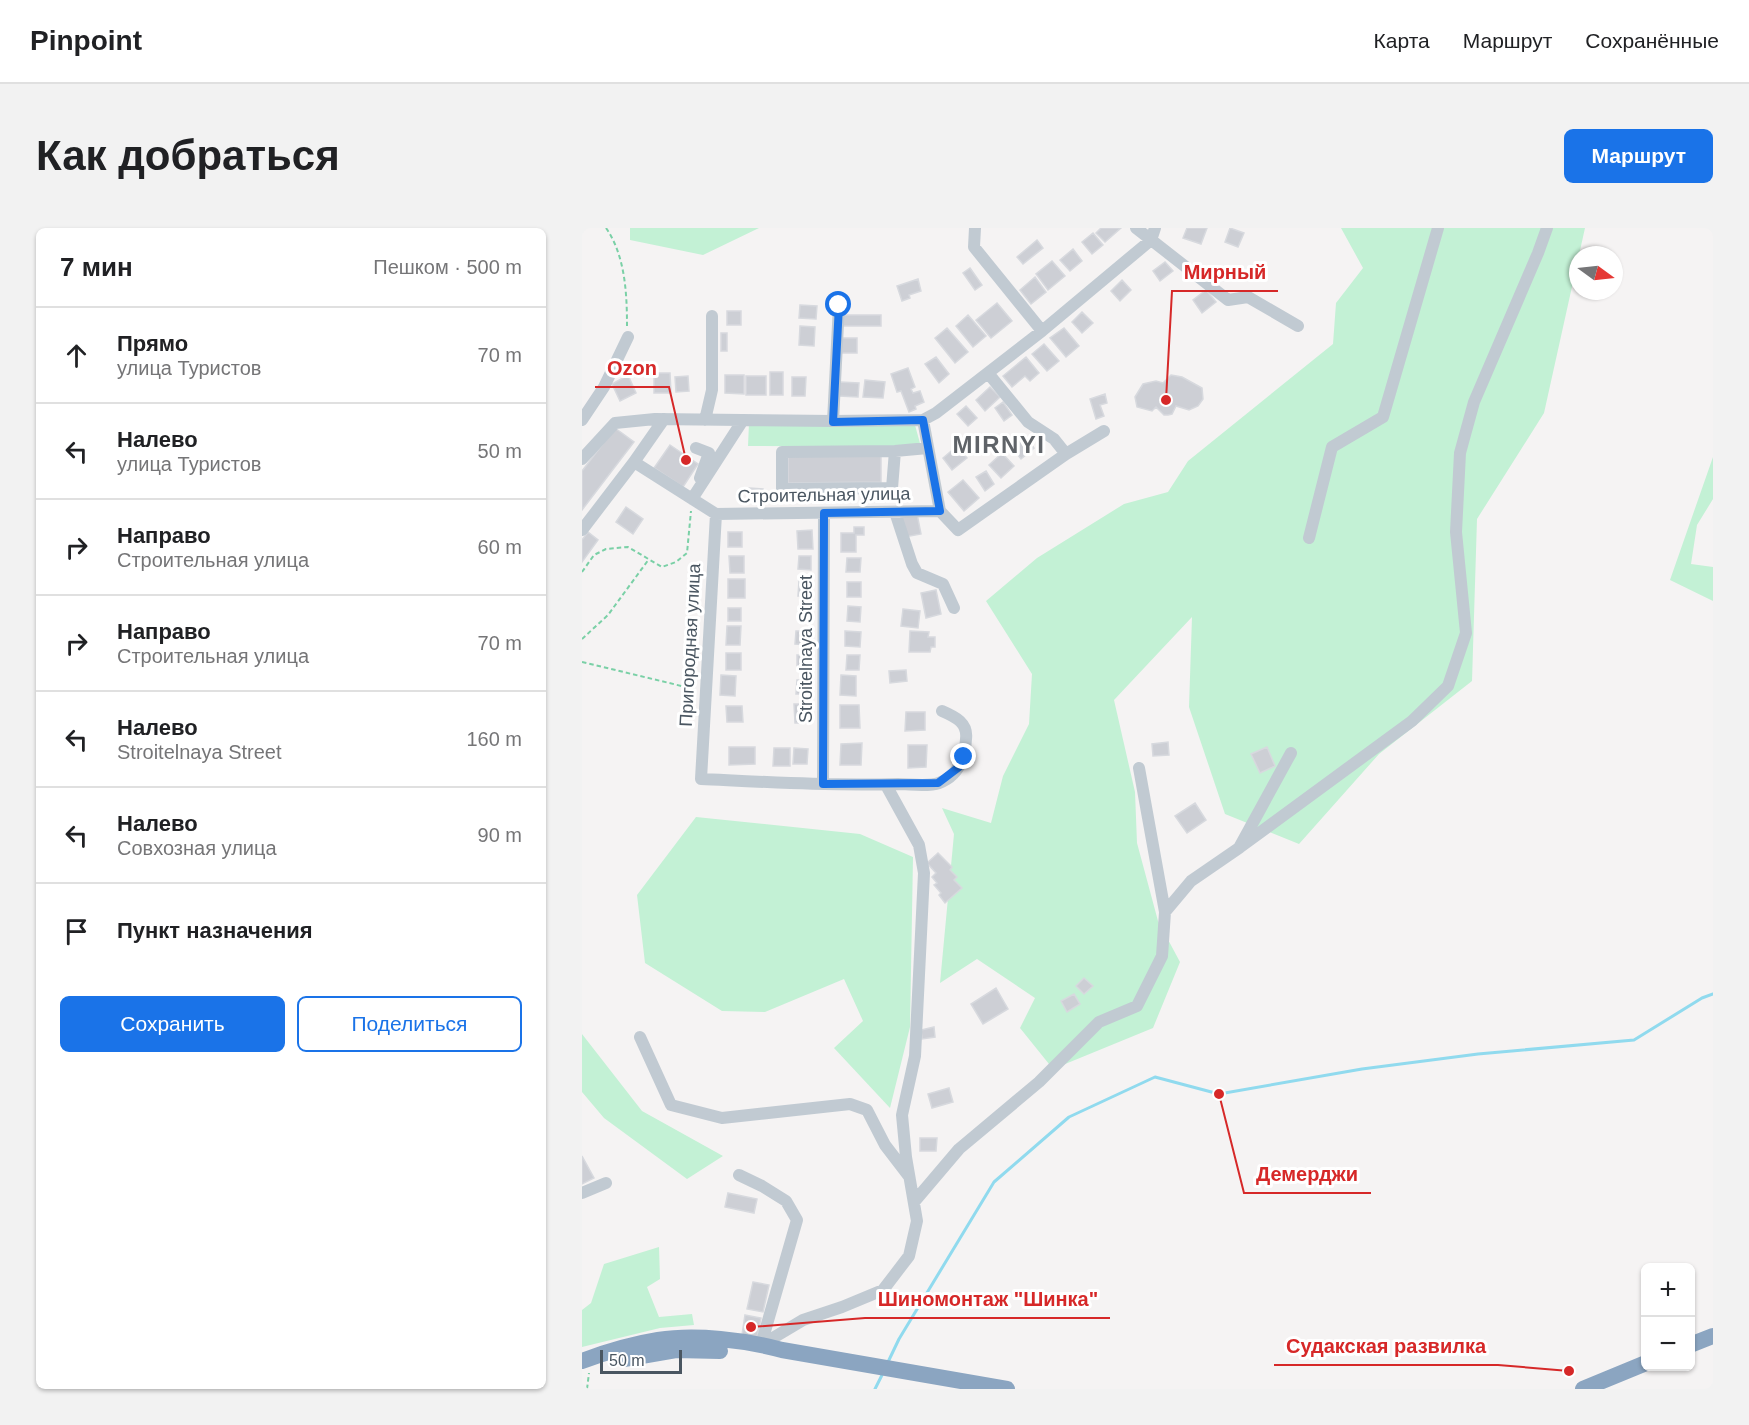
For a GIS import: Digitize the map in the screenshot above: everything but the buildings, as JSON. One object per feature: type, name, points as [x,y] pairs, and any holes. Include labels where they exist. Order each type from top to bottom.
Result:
[{"type":"highway","points":[[1695,1343],[1713,1336]]},
{"type":"highway","points":[[582,1361],[658,1340],[686,1338],[761,1345],[874,1369]]},
{"type":"highway","points":[[582,1372],[630,1358],[676,1350],[731,1351],[1007,1389]]},
{"type":"highway","points":[[1583,1389],[1641,1365]]},
{"type":"highway","points":[[893,1372],[949,1389]]},
{"type":"street","points":[[975,228],[974,247],[1042,331]]},
{"type":"street","points":[[1136,228],[1153,234],[1228,300],[1248,297],[1298,326]]},
{"type":"street","points":[[1309,538],[1332,447],[1383,417],[1438,228]]},
{"type":"street","points":[[1165,912],[1191,881],[1412,721],[1448,686],[1466,633],[1456,532],[1460,453],[1474,402],[1547,228]]},
{"type":"street","points":[[582,459],[615,423],[664,419],[833,422],[923,420],[936,413],[1042,331],[1153,234]]},
{"type":"street","points":[[833,422],[839,305]]},
{"type":"street","points":[[705,420],[712,390],[712,316]]},
{"type":"street","points":[[582,420],[604,387],[627,337]]},
{"type":"street","points":[[988,373],[1028,422],[1054,439],[1066,454]]},
{"type":"street","points":[[582,530],[664,419]]},
{"type":"street","points":[[692,499],[743,420]]},
{"type":"street","name":"Строительная улица","points":[[692,499],[716,514],[940,511],[923,420]]},
{"type":"street","points":[[940,511],[958,530],[1066,454],[1104,431]]},
{"type":"street","points":[[692,499],[709,453],[696,448]]},
{"type":"street","points":[[895,451],[892,488],[782,489],[782,452],[895,451],[928,448]]},
{"type":"street","points":[[634,462],[692,499]]},
{"type":"street","points":[[895,512],[917,573],[943,584],[954,608]]},
{"type":"street","name":"Stroitelnaya Street","points":[[823,784],[826,513]]},
{"type":"street","name":"Пригородная улица","points":[[716,514],[701,779],[823,784]]},
{"type":"street","points":[[823,784],[938,783],[959,767],[964,757],[967,732],[962,722],[942,711]]},
{"type":"street","points":[[1239,848],[1291,753]]},
{"type":"street","points":[[914,1202],[959,1149],[1039,1082],[1099,1022],[1137,1006],[1162,956],[1165,912],[1140,768]]},
{"type":"street","points":[[761,1345],[803,1320],[884,1290],[909,1256],[917,1221],[902,1115],[915,1056],[924,873],[920,845],[886,785]]},
{"type":"street","points":[[640,1037],[671,1105],[722,1118],[850,1104],[867,1110],[885,1145],[909,1176]]},
{"type":"street","points":[[739,1175],[786,1201],[797,1220],[761,1345]]},
{"type":"street","points":[[582,1193],[606,1183]]},
{"type":"path","points":[[606,228],[615,241],[622,270],[627,297],[627,337]]},
{"type":"path","points":[[582,572],[594,555],[606,549],[628,547],[662,567],[676,562],[687,553],[692,499]]},
{"type":"path","points":[[582,639],[608,615],[649,559]]},
{"type":"path","points":[[582,662],[706,692]]},
{"type":"green space","points":[[630,228],[759,228],[703,255],[630,240]]},
{"type":"green space","points":[[1341,228],[1585,228],[1581,246],[1569,246],[1569,300],[1544,413],[1477,519],[1472,681],[1379,754],[1299,844],[1225,814],[1189,707],[1192,617],[1114,700],[1135,792],[1137,843],[1158,921],[1180,962],[1153,1028],[1053,1069],[1020,1028],[1035,998],[977,959],[940,983],[954,834],[942,808],[991,823],[1003,776],[1029,724],[1032,674],[986,601],[1037,558],[1124,504],[1168,492],[1188,461],[1333,344],[1336,303],[1363,268]]},
{"type":"green space","points":[[749,423],[915,425],[921,447],[748,446]]},
{"type":"green space","points":[[1713,457],[1713,499],[1697,525],[1691,564],[1713,567],[1713,601],[1670,580]]},
{"type":"green space","points":[[696,817],[860,834],[913,857],[910,1027],[890,1108],[834,1048],[863,1021],[844,979],[765,1012],[722,1011],[645,963],[637,895]]},
{"type":"green space","points":[[582,1034],[642,1111],[723,1156],[687,1179],[604,1118],[582,1092]]},
{"type":"green space","points":[[659,1247],[660,1279],[647,1287],[659,1317],[692,1314],[694,1325],[660,1328],[582,1347],[582,1310],[591,1303],[604,1264]]},
{"type":"waterway","points":[[888,1362],[899,1339],[994,1182],[1069,1117],[1155,1077],[1219,1094],[1362,1069],[1478,1054],[1634,1040],[1702,998],[1713,994]]},
{"type":"waterway","points":[[875,1389],[883,1373]]},
{"type":"place","name":"Мирный","points":[[1166,400]]},
{"type":"place","name":"Ozon","points":[[686,460]]},
{"type":"place","name":"Демерджи","points":[[1219,1094]]},
{"type":"place","name":"Шиномонтаж \"Шинка\"","points":[[751,1327]]},
{"type":"place","name":"Судакская развилка","points":[[1569,1371]]},
{"type":"district","name":"MIRNYI","points":[[999,444]]},
{"type":"route","points":[[839,305],[833,422],[923,420],[940,511],[824,513],[823,784],[938,783],[949,777],[959,767],[964,757]]}]
